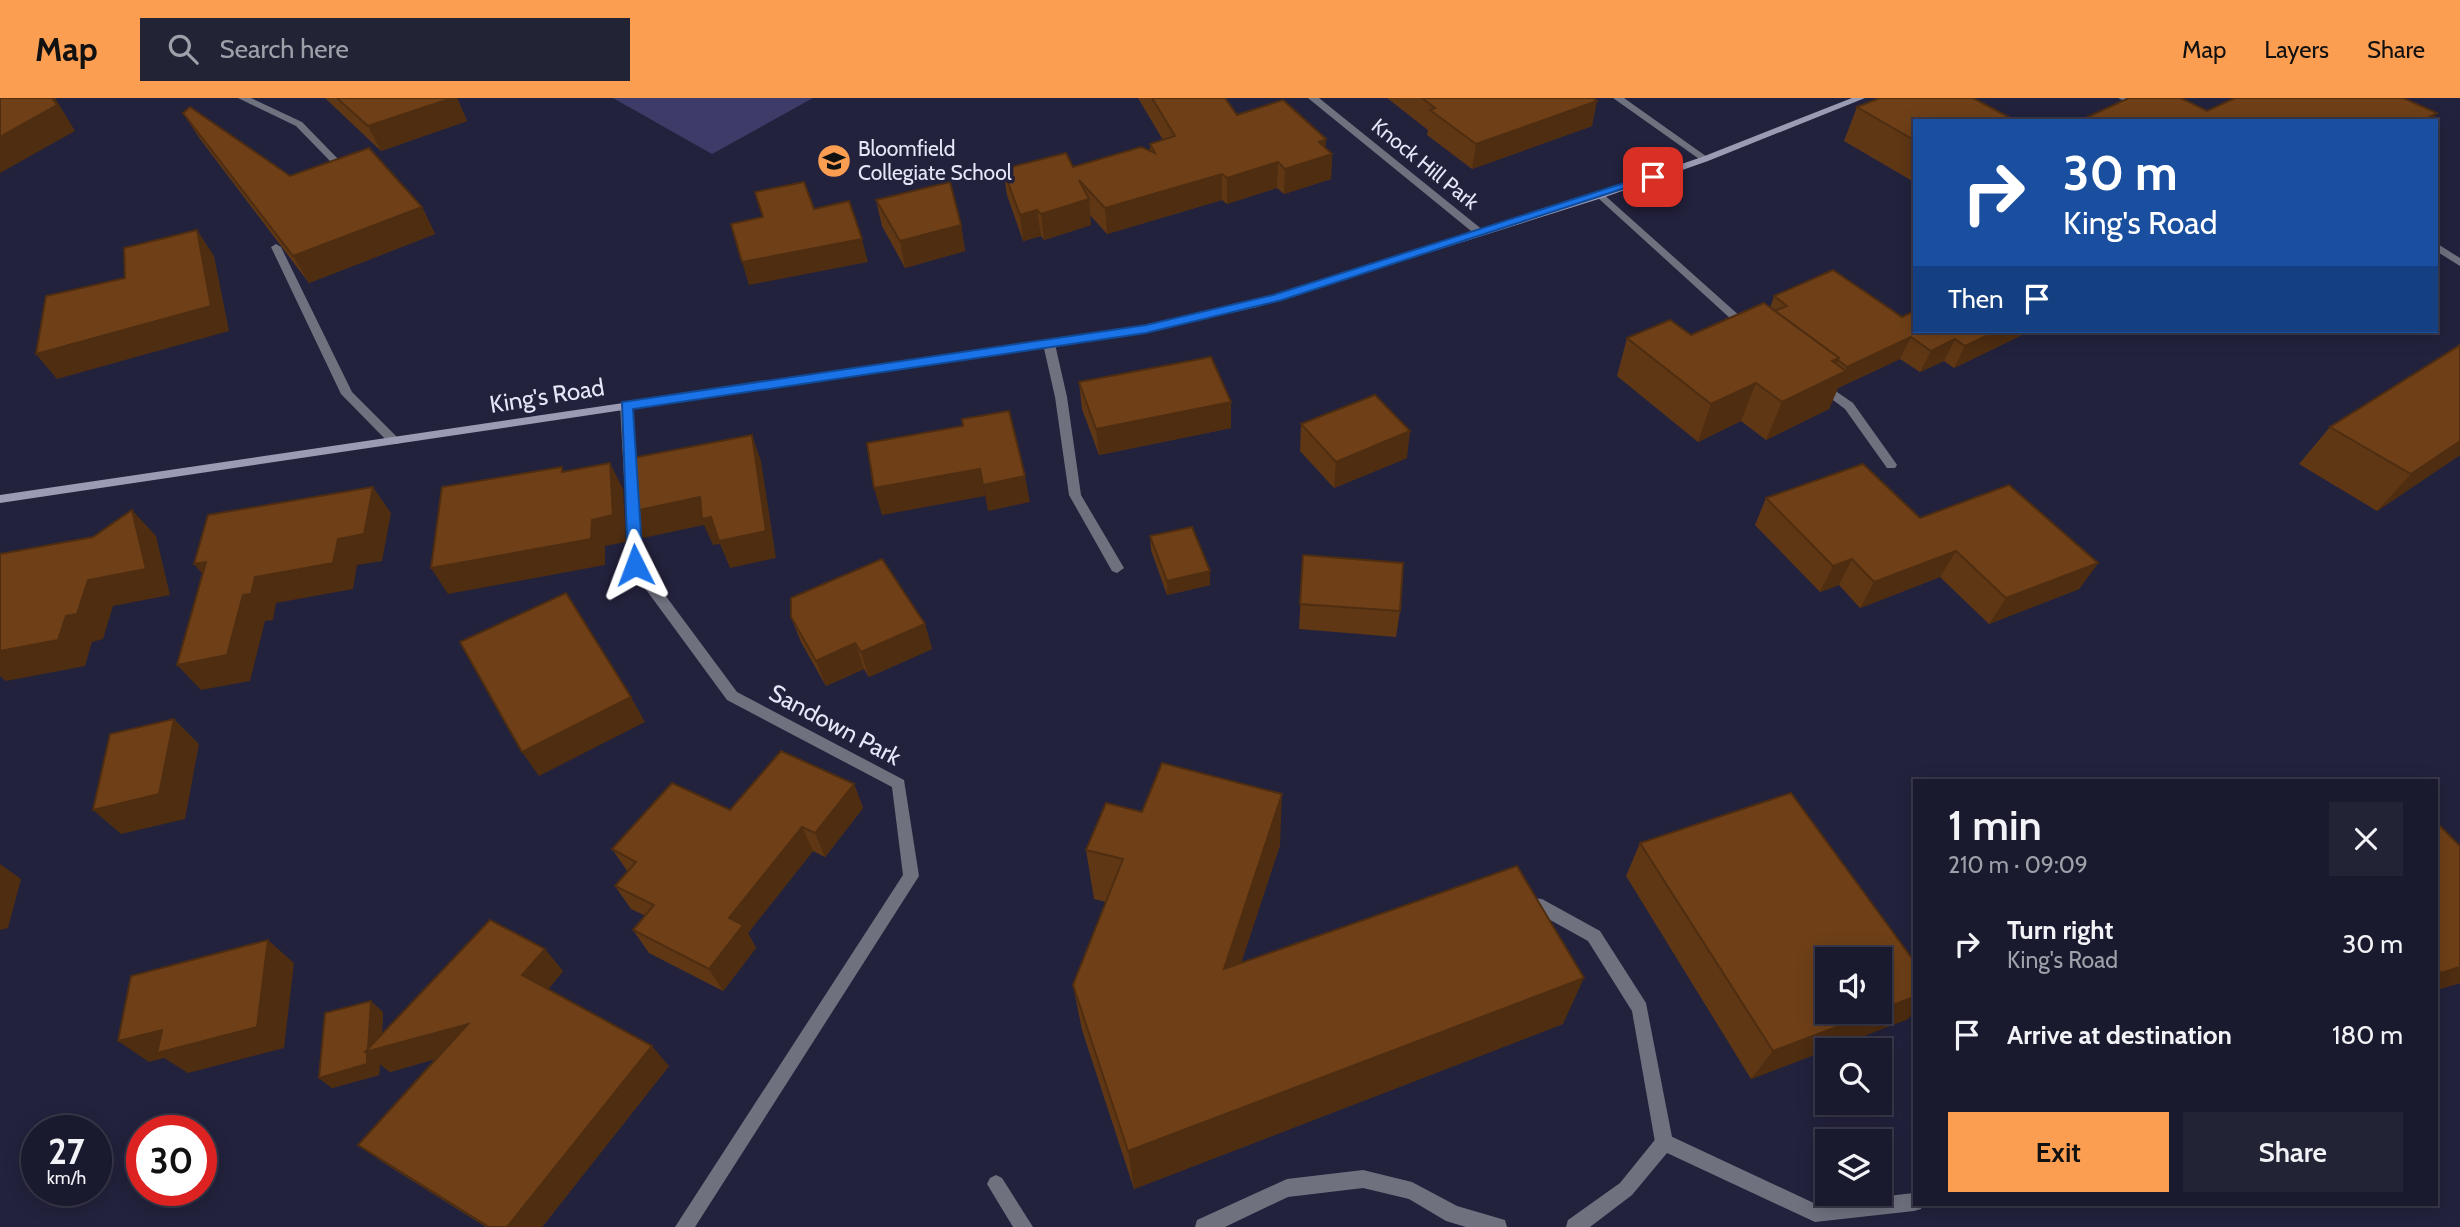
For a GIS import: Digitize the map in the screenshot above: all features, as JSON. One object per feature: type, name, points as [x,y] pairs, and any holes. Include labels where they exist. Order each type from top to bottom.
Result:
[{"type":"street","points":[[243,98],[299,124],[333,159]]},
{"type":"street","name":"Knock Hill Park","points":[[1313,98],[1480,233]]},
{"type":"street","points":[[1618,98],[1705,159]]},
{"type":"street","name":"King's Road","points":[[0,499],[1146,329],[1253,305],[1601,195],[1705,159],[1860,98]]},
{"type":"street","points":[[2123,98],[2170,119]]},
{"type":"street","points":[[1601,195],[1755,336]]},
{"type":"street","points":[[276,247],[347,394],[394,441]]},
{"type":"street","points":[[2438,247],[2460,263]]},
{"type":"street","points":[[1049,344],[1061,397],[1075,495],[1117,568]]},
{"type":"street","points":[[1807,375],[1849,406],[1891,465]]},
{"type":"street","name":"Sandown Park","points":[[626,405],[635,565],[732,696],[899,785],[911,876],[684,1227]]},
{"type":"street","points":[[1509,903],[1536,904],[1594,936],[1640,1009],[1664,1142],[1626,1189],[1575,1227]]},
{"type":"street","points":[[1664,1142],[1815,1213],[1913,1202]]},
{"type":"street","points":[[1204,1227],[1287,1188],[1363,1179],[1412,1191],[1453,1214],[1498,1227]]},
{"type":"street","points":[[996,1184],[1024,1227]]},
{"type":"shaded area","points":[[613,98],[813,98],[712,154]]},
{"type":"building","points":[[0,98],[52,98],[57,105],[0,137]]},
{"type":"building","points":[[337,98],[452,98],[368,126]]},
{"type":"building","points":[[1152,98],[1225,98],[1237,115],[1283,100],[1326,139],[1319,142],[1332,154],[1285,169],[1278,162],[1227,178],[1222,174],[1105,208],[1079,180],[1089,199],[1041,214],[1037,210],[1020,215],[1003,169],[1066,153],[1073,167],[1141,147],[1155,153],[1150,144],[1175,136]]},
{"type":"building","points":[[1422,98],[1593,98],[1597,101],[1476,144],[1430,110],[1435,108]]},
{"type":"building","points":[[1880,98],[1973,98],[2012,119],[1913,119],[1913,139],[1857,107]]},
{"type":"building","points":[[2129,98],[2181,98],[2207,111],[2235,98],[2403,98],[2437,113],[2426,119],[2083,119]]},
{"type":"building","points":[[190,107],[290,176],[369,148],[422,207],[293,256],[183,113]]},
{"type":"building","points":[[804,182],[814,209],[849,201],[862,239],[742,262],[731,224],[763,217],[755,192]]},
{"type":"building","points":[[950,182],[961,225],[900,241],[876,200]]},
{"type":"building","points":[[197,230],[211,306],[36,354],[46,296],[125,278],[124,248]]},
{"type":"building","points":[[1833,270],[1902,317],[1913,312],[1913,333],[1993,333],[1965,346],[1955,339],[1931,351],[1911,337],[1847,367],[1839,358],[1775,311],[1787,306],[1774,296]]},
{"type":"building","points":[[1764,303],[1839,358],[1832,361],[1846,371],[1782,402],[1756,383],[1711,404],[1627,338],[1670,320],[1691,335]]},
{"type":"building","points":[[2460,345],[2460,441],[2411,474],[2330,427]]},
{"type":"building","points":[[1211,357],[1231,402],[1096,429],[1079,382]]},
{"type":"building","points":[[1375,395],[1410,431],[1336,462],[1301,424]]},
{"type":"building","points":[[1009,411],[1025,476],[983,485],[980,469],[874,488],[867,443],[963,426],[962,419]]},
{"type":"building","points":[[752,435],[766,531],[719,541],[711,517],[702,519],[700,497],[630,512],[627,459]]},
{"type":"building","points":[[610,463],[613,515],[592,520],[591,539],[431,568],[442,487],[562,467],[562,472]]},
{"type":"building","points":[[1863,464],[1920,518],[2009,485],[2098,563],[2006,598],[1956,551],[1874,582],[1852,559],[1833,566],[1766,498]]},
{"type":"building","points":[[373,487],[364,534],[338,539],[333,563],[255,577],[251,594],[243,595],[227,655],[177,665],[206,562],[194,564],[208,515]]},
{"type":"building","points":[[132,510],[146,569],[88,580],[77,614],[66,616],[58,640],[0,651],[0,554],[93,537]]},
{"type":"building","points":[[1192,527],[1210,571],[1167,581],[1150,536]]},
{"type":"building","points":[[1303,555],[1403,563],[1400,611],[1300,604]]},
{"type":"building","points":[[882,559],[925,624],[861,652],[855,643],[816,661],[791,617],[791,598]]},
{"type":"building","points":[[566,593],[631,697],[522,752],[460,642]]},
{"type":"building","points":[[174,719],[159,794],[93,810],[110,734]]},
{"type":"building","points":[[781,751],[854,784],[815,833],[802,827],[729,918],[743,925],[709,969],[633,930],[654,905],[615,886],[636,862],[612,849],[672,783],[730,810]]},
{"type":"building","points":[[1162,763],[1282,794],[1224,969],[1517,866],[1584,978],[1128,1151],[1073,985],[1123,859],[1086,850],[1106,803],[1142,812]]},
{"type":"building","points":[[1791,793],[1913,960],[1913,997],[1892,1005],[1892,947],[1815,947],[1815,1024],[1844,1024],[1773,1051],[1640,843]]},
{"type":"building","points":[[2438,824],[2460,846],[2460,967],[2441,973],[2438,970]]},
{"type":"building","points":[[490,920],[545,949],[522,975],[652,1046],[507,1227],[489,1227],[358,1145],[468,1024],[365,1052]]},
{"type":"building","points":[[268,940],[257,1027],[157,1053],[162,1030],[118,1041],[131,976]]},
{"type":"building","points":[[371,1001],[368,1049],[365,1052],[367,1064],[319,1078],[325,1013]]},
{"type":"place","name":"Bloomfield Collegiate School","points":[[834,161]]},
{"type":"route","points":[[635,565],[626,405],[1146,329],[1277,298],[1653,177]]}]
